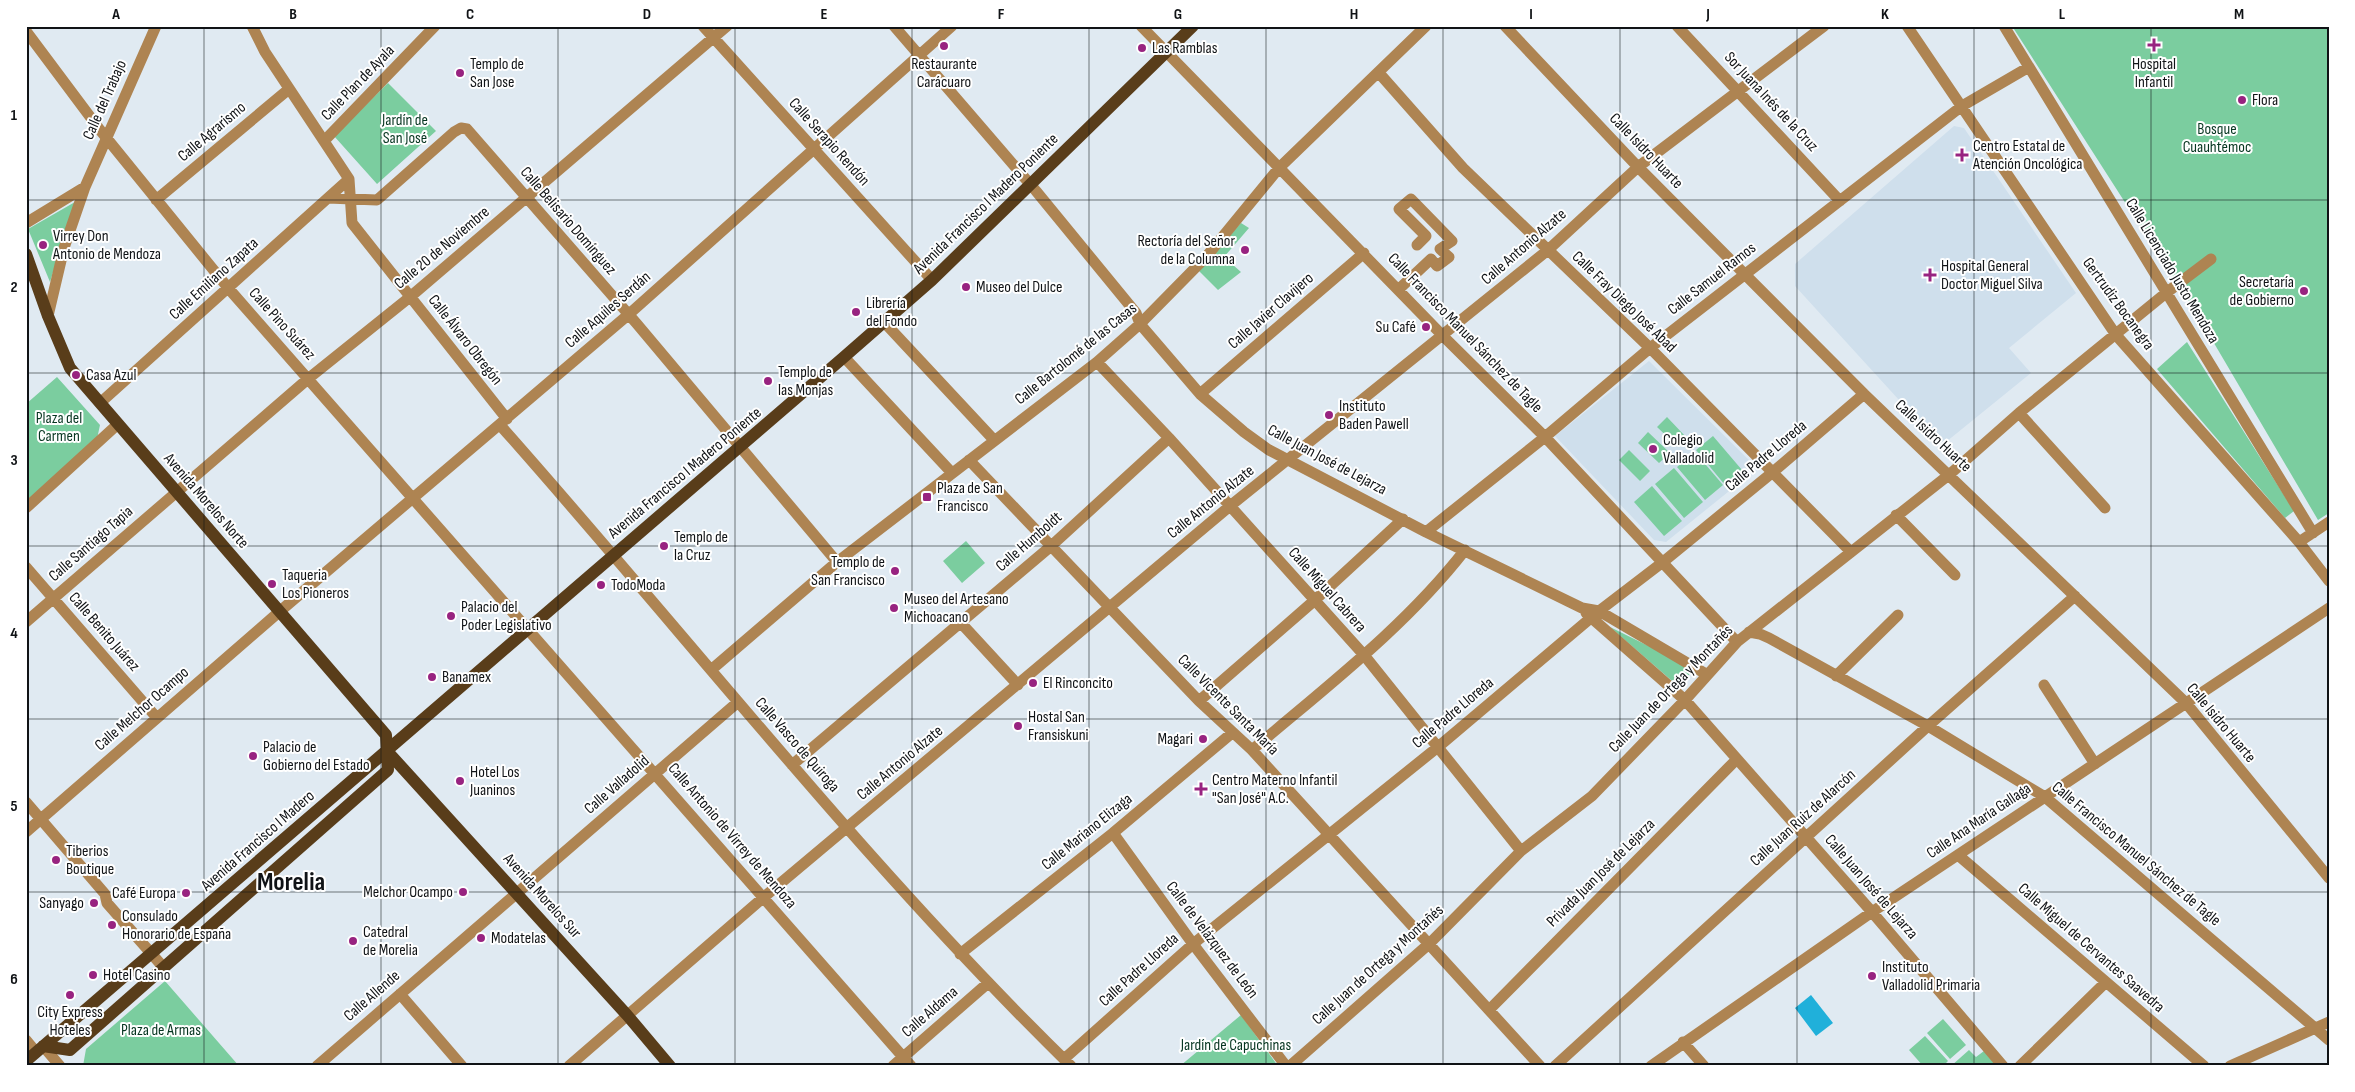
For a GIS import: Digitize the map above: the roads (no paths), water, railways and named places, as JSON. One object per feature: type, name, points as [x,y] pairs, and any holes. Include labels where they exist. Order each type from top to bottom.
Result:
[{"type":"main road","name":"Avenida Francisco I Madero Poniente","points":[[387,751],[528,628],[740,449],[932,280],[1193,26]]},
{"type":"main road","name":"Avenida Morelos Norte","points":[[26,254],[48,316],[70,368],[386,734],[387,751]]},
{"type":"main road","name":"Avenida Morelos Sur","points":[[387,751],[627,1015],[670,1066]]},
{"type":"main road","name":"Avenida Francisco I Madero","points":[[40,1049],[387,751]]},
{"type":"main road","name":"Avenida Francisco I Madero","points":[[40,1049],[70,1050],[388,770],[387,751]]},
{"type":"main road","points":[[26,1060],[40,1049]]},
{"type":"street","name":"Calle del Trabajo","points":[[48,316],[64,248],[85,187],[156,26]]},
{"type":"street","points":[[252,26],[265,52],[349,179]]},
{"type":"street","name":"Calle Serapio Rendón","points":[[703,26],[932,280]]},
{"type":"street","name":"Calle 20 de Noviembre","points":[[177,492],[309,378],[410,297],[727,26]]},
{"type":"street","name":"Calle Juan José de Lejarza","points":[[894,26],[1030,184],[1136,313],[1140,324],[1200,394],[1244,432],[1269,450],[1288,460],[1426,532],[1582,608],[1706,674]]},
{"type":"street","name":"Calle Aquiles Serdán","points":[[279,612],[628,315],[952,26]]},
{"type":"street","name":"Calle Francisco Manuel Sánchez de Tagle","points":[[1141,26],[1443,336],[1545,437],[1737,642]]},
{"type":"street","name":"Calle Bartolomé de las Casas","points":[[711,670],[837,562],[1096,362],[1140,324],[1206,257],[1279,168],[1426,26]]},
{"type":"street","name":"Calle Isidro Huarte","points":[[1505,26],[1638,167],[1864,394],[1950,474],[2186,704],[2329,878]]},
{"type":"street","name":"Sor Juana Inés de la Cruz","points":[[1677,26],[1840,201]]},
{"type":"street","name":"Calle Antonio Alzate","points":[[569,1066],[764,897],[1230,506],[1548,250],[1638,167],[1740,92],[1824,26]]},
{"type":"street","name":"Gertrudiz Bocanegra","points":[[1907,26],[2116,335],[2299,542],[2329,581]]},
{"type":"street","name":"Calle Licenciado Justo Mendoza","points":[[2004,26],[2313,532]]},
{"type":"street","name":"Calle Plan de Ayala","points":[[325,140],[431,28]]},
{"type":"street","name":"Calle Pino Suárez","points":[[26,31],[106,137],[229,289],[528,628]]},
{"type":"street","name":"Calle Samuel Ramos","points":[[1426,532],[1545,437],[1650,348],[1962,106],[2030,67]]},
{"type":"street","name":"Calle Fray Diego José Abad","points":[[1379,73],[1463,168],[1650,348],[1850,552]]},
{"type":"street","name":"Calle Agrarismo","points":[[156,200],[289,89]]},
{"type":"street","name":"Calle Belisario Domínguez","points":[[351,199],[378,200],[454,132],[461,128],[468,129],[837,562]]},
{"type":"street","name":"Calle Emiliano Zapata","points":[[100,403],[229,289],[349,179]]},
{"type":"street","name":"Calle Álvaro Obregón","points":[[349,179],[352,223],[504,422],[615,555]]},
{"type":"street","points":[[26,223],[85,187]]},
{"type":"street","points":[[328,198],[351,199]]},
{"type":"street","points":[[1399,289],[1431,259],[1438,266],[1449,257],[1440,249],[1452,241],[1411,199],[1399,209],[1426,236],[1417,245]]},
{"type":"street","name":"Calle Javier Clavijero","points":[[1200,394],[1364,253]]},
{"type":"street","name":"Calle Juan de Ortega y Montañés","points":[[1290,1066],[1430,943],[1521,851],[1592,796],[1685,700],[1706,674],[1737,642],[1950,474],[2019,413],[2166,293],[2211,260]]},
{"type":"street","points":[[884,322],[994,440]]},
{"type":"street","points":[[844,357],[952,473]]},
{"type":"street","name":"Calle Miguel Cabrera","points":[[1096,362],[1169,438],[1364,655],[1521,851]]},
{"type":"street","name":"Calle Padre Lloreda","points":[[1068,1064],[1193,944],[1438,747],[1595,615],[1773,472],[1864,394]]},
{"type":"street","points":[[2019,413],[2105,508]]},
{"type":"street","points":[[26,508],[118,424]]},
{"type":"street","name":"Calle Humboldt","points":[[792,765],[1050,547],[1169,438]]},
{"type":"street","name":"Calle Vicente Santa María","points":[[969,460],[1199,701],[1252,750],[1430,943],[1540,1066]]},
{"type":"street","name":"Calle Santiago Tapia","points":[[26,622],[177,492]]},
{"type":"street","points":[[1896,515],[1955,575]]},
{"type":"street","points":[[1199,701],[1315,600],[1403,519]]},
{"type":"street","points":[[2299,542],[2329,522]]},
{"type":"street","points":[[1252,750],[1364,655],[1440,582],[1466,550]]},
{"type":"street","name":"Calle Vasco de Quiroga","points":[[615,555],[792,765],[960,954],[1068,1064]]},
{"type":"street","name":"Calle Benito Juárez","points":[[26,567],[157,718]]},
{"type":"street","name":"Calle Juan Ruiz de Alarcón","points":[[1555,1066],[1928,726],[2075,596]]},
{"type":"street","name":"Calle Ana María Gallaga","points":[[1651,1066],[1872,912],[2329,608]]},
{"type":"street","name":"Calle Melchor Ocampo","points":[[26,832],[279,612]]},
{"type":"street","name":"Calle Juan José de Lejarza","points":[[1595,615],[1685,700],[1872,912],[2003,1066]]},
{"type":"street","points":[[1836,676],[1898,616]]},
{"type":"street","points":[[961,623],[1018,685]]},
{"type":"street","name":"Calle Antonio de Virrey de Mendoza","points":[[528,628],[911,1066]]},
{"type":"street","name":"Calle Francisco Manuel Sánchez de Tagle","points":[[1749,632],[1769,638],[1928,726],[2045,797],[2329,1040]]},
{"type":"street","points":[[2044,685],[2095,764]]},
{"type":"street","name":"Calle Valladolid","points":[[517,893],[738,702]]},
{"type":"street","name":"Calle Mariano Elizaga","points":[[960,954],[1113,833],[1232,733]]},
{"type":"street","name":"Privada Juan José de Lejarza","points":[[1490,1009],[1736,760]]},
{"type":"street","points":[[26,802],[105,894],[107,903],[164,968]]},
{"type":"street","name":"Calle de Velázquez de León","points":[[1113,833],[1193,944],[1286,1066]]},
{"type":"street","name":"Calle Miguel de Cervantes Saavedra","points":[[1958,855],[2204,1066]]},
{"type":"street","name":"Calle Allende","points":[[317,1066],[517,893]]},
{"type":"street","points":[[2020,1066],[2106,982]]},
{"type":"street","name":"Calle Aldama","points":[[893,1066],[988,983]]},
{"type":"street","points":[[400,994],[462,1066]]},
{"type":"street","points":[[2230,1066],[2329,1022]]},
{"type":"street","points":[[26,1040],[60,1066]]},
{"type":"street","points":[[1683,1042],[1704,1066]]},
{"type":"water","points":[[1811,995],[1833,1023],[1816,1036],[1795,1008]]},
{"type":"place","name":"Hospital Infantil","points":[[2154,45]]},
{"type":"place","name":"Restaurante Carácuaro","points":[[944,46]]},
{"type":"place","name":"Las Ramblas","points":[[1142,48]]},
{"type":"place","name":"Templo de San Jose","points":[[460,73]]},
{"type":"place","name":"Flora","points":[[2242,100]]},
{"type":"place","name":"Centro Estatal de Atención Oncológica","points":[[1962,155]]},
{"type":"place","name":"Virrey Don Antonio de Mendoza","points":[[43,245]]},
{"type":"place","name":"Rectoría del Señor de la Columna","points":[[1245,250]]},
{"type":"place","name":"Hospital General Doctor Miguel Silva","points":[[1930,275]]},
{"type":"place","name":"Museo del Dulce","points":[[966,287]]},
{"type":"place","name":"Secretaría de Gobierno","points":[[2304,291]]},
{"type":"place","name":"Librería del Fondo","points":[[856,312]]},
{"type":"place","name":"Su Café","points":[[1426,327]]},
{"type":"place","name":"Casa Azul","points":[[76,375]]},
{"type":"place","name":"Templo de las Monjas","points":[[768,381]]},
{"type":"place","name":"Instituto Baden Pawell","points":[[1329,415]]},
{"type":"place","name":"Colegio Valladolid","points":[[1653,449]]},
{"type":"place","name":"Plaza de San Francisco","points":[[927,497]]},
{"type":"place","name":"Templo de la Cruz","points":[[664,546]]},
{"type":"place","name":"Templo de San Francisco","points":[[895,571]]},
{"type":"place","name":"Taqueria Los Pioneros","points":[[272,584]]},
{"type":"place","name":"TodoModa","points":[[601,585]]},
{"type":"place","name":"Museo del Artesano Michoacano","points":[[894,608]]},
{"type":"place","name":"Palacio del Poder Legislativo","points":[[451,616]]},
{"type":"place","name":"Banamex","points":[[432,677]]},
{"type":"place","name":"El Rinconcito","points":[[1033,683]]},
{"type":"place","name":"Hostal San Fransiskuni","points":[[1018,726]]},
{"type":"place","name":"Magari","points":[[1203,739]]},
{"type":"place","name":"Palacio de Gobierno del Estado","points":[[253,756]]},
{"type":"place","name":"Hotel Los Juaninos","points":[[460,781]]},
{"type":"place","name":"Centro Materno Infantil \"San José\" A.C.","points":[[1201,789]]},
{"type":"place","name":"Tiberios Boutique","points":[[56,860]]},
{"type":"place","name":"Melchor Ocampo","points":[[463,892]]},
{"type":"place","name":"Café Europa","points":[[186,893]]},
{"type":"place","name":"Sanyago","points":[[94,903]]},
{"type":"place","name":"Consulado Honorario de España","points":[[112,925]]},
{"type":"place","name":"Modatelas","points":[[481,938]]},
{"type":"place","name":"Catedral de Morelia","points":[[353,941]]},
{"type":"place","name":"Hotel Casino","points":[[93,975]]},
{"type":"place","name":"Instituto Valladolid Primaria","points":[[1872,976]]},
{"type":"place","name":"City Express Hoteles","points":[[70,995]]},
{"type":"district","name":"Morelia","points":[[291,882]]},
{"type":"park label","name":"Jardín de San José","points":[[405,129]]},
{"type":"park label","name":"Bosque Cuauhtémoc","points":[[2217,138]]},
{"type":"park label","name":"Plaza del Carmen","points":[[59,427]]},
{"type":"park label","name":"Plaza de Armas","points":[[161,1030]]},
{"type":"park label","name":"Jardín de Capuchinas","points":[[1236,1045]]}]
